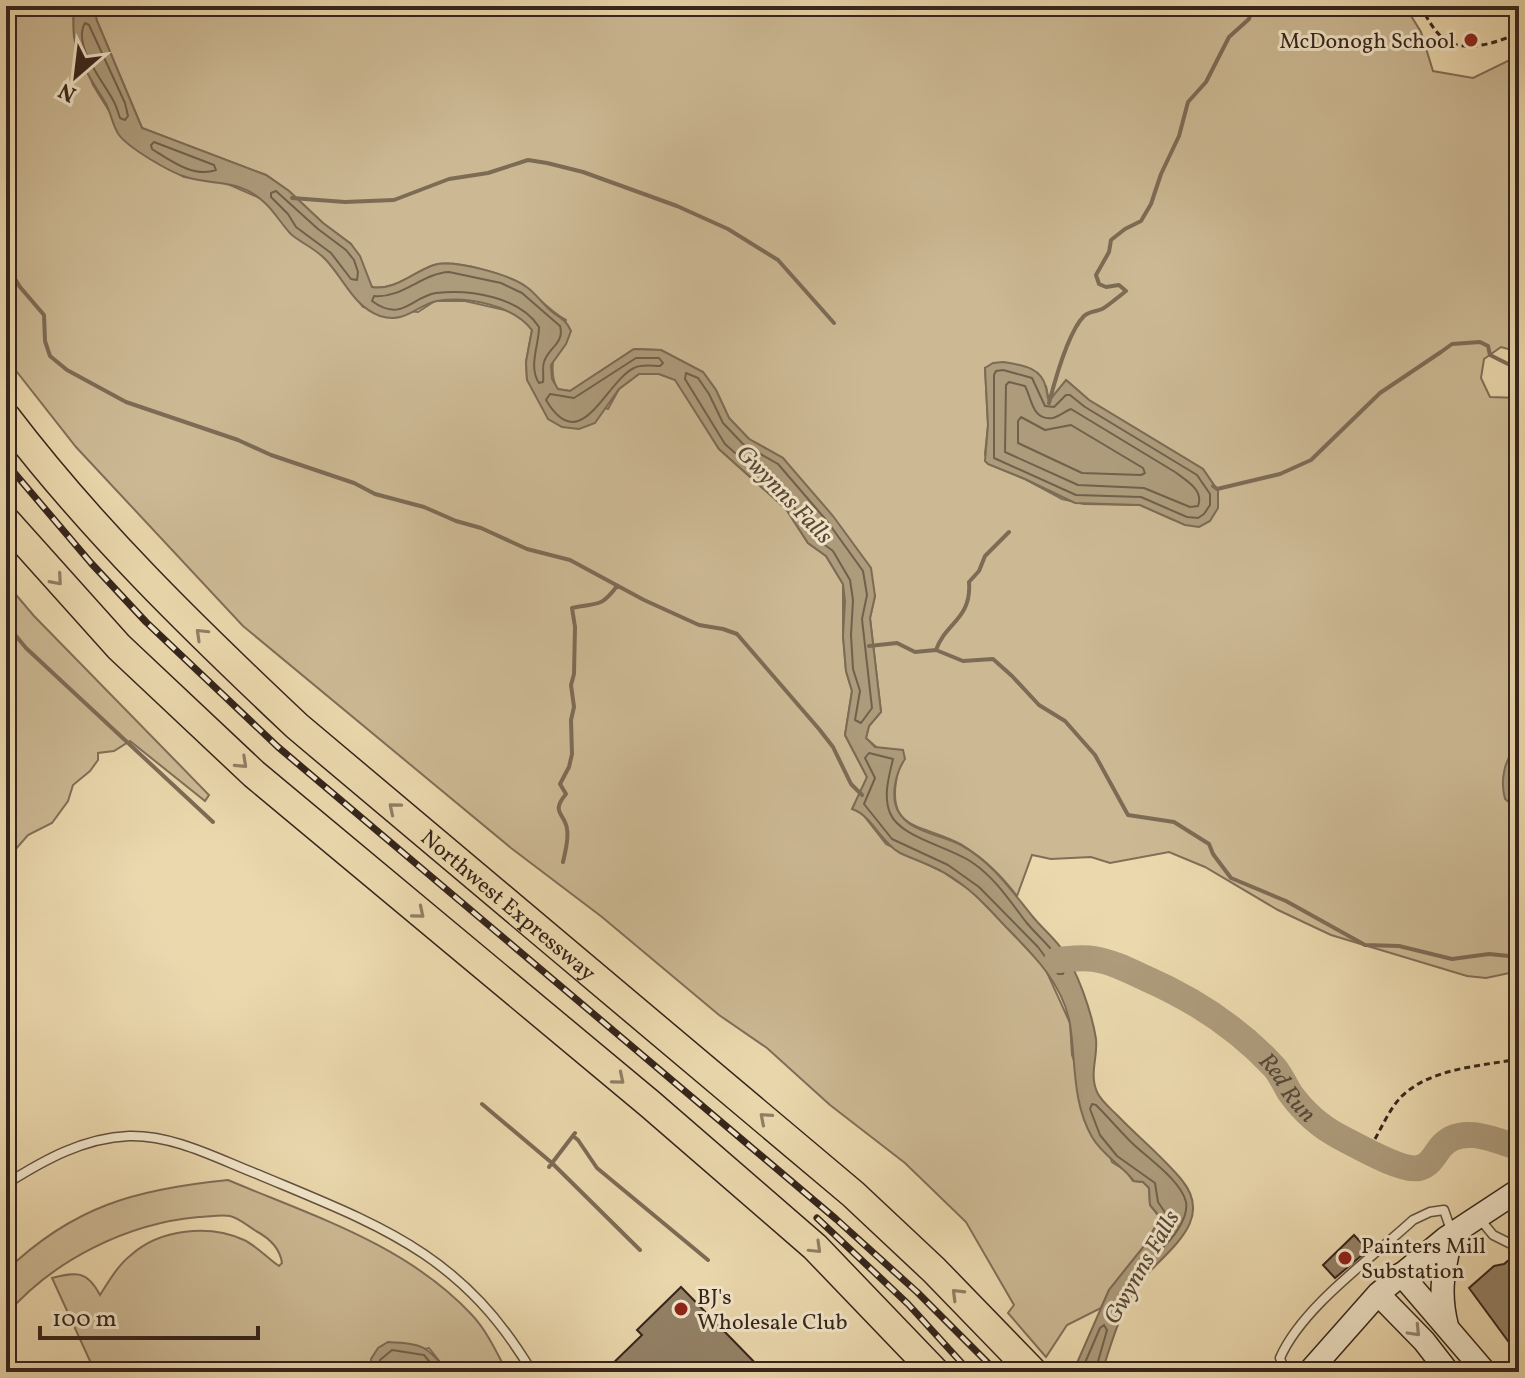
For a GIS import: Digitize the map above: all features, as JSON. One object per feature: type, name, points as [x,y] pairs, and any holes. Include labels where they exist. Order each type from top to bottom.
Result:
[{"type":"highway","name":"Northwest Expressway","points":[[6,417],[57,480],[156,590],[297,726],[853,1194],[1033,1372]]},
{"type":"highway","points":[[6,521],[119,647],[243,765],[815,1247],[935,1372]]},
{"type":"highway","points":[[873,1305],[923,1372]]},
{"type":"main road","points":[[1309,1372],[1378,1294],[1452,1234],[1514,1193]]},
{"type":"main road","points":[[1447,1327],[1441,1302],[1443,1274],[1452,1234]]},
{"type":"main road","points":[[1401,1274],[1485,1372]]},
{"type":"main road","points":[[1378,1294],[1424,1341],[1448,1372]]},
{"type":"lane","points":[[6,1184],[57,1154],[96,1141],[132,1136],[175,1142],[346,1211],[415,1246],[471,1290],[509,1335],[532,1372]]},
{"type":"lane","points":[[1285,1372],[1280,1358],[1288,1340],[1313,1311],[1413,1220],[1444,1210],[1452,1234]]},
{"type":"lane","points":[[1478,1217],[1493,1235],[1519,1248]]},
{"type":"path","points":[[1420,6],[1437,32],[1458,45],[1487,44],[1519,34]]},
{"type":"path","points":[[1375,1139],[1401,1097],[1418,1084],[1436,1075],[1519,1059]]},
{"type":"shaded area","points":[[6,6],[73,6],[74,36],[93,85],[131,146],[184,177],[221,181],[262,199],[290,233],[326,259],[363,307],[418,312],[435,301],[465,301],[513,312],[524,319],[532,330],[526,362],[527,380],[608,409],[619,389],[639,374],[659,374],[676,380],[719,449],[786,509],[808,543],[826,556],[843,584],[843,636],[846,671],[852,691],[845,735],[867,777],[861,812],[886,844],[943,872],[974,893],[1045,968],[1070,1023],[1072,1055],[1112,1162],[1126,1171],[1133,1181],[1143,1182],[1149,1188],[1150,1205],[1160,1218],[1148,1241],[1109,1290],[1101,1308],[1067,1325],[1046,1357],[1008,1313],[1014,1305],[966,1222],[905,1163],[830,1105],[767,1048],[719,1015],[602,917],[511,848],[243,626],[76,447],[6,358]]},
{"type":"shaded area","points":[[93,6],[1405,6],[1421,32],[1433,71],[1473,78],[1510,60],[1519,48],[1519,352],[1501,347],[1484,359],[1481,378],[1490,397],[1519,398],[1519,971],[1486,978],[1467,976],[1331,935],[1278,910],[1205,867],[1169,852],[1110,863],[1091,857],[1051,859],[1032,855],[1017,896],[992,868],[970,850],[919,828],[900,815],[895,788],[899,767],[866,738],[869,726],[881,712],[870,618],[875,596],[801,481],[783,458],[749,439],[729,418],[716,390],[703,372],[661,350],[634,349],[570,391],[557,389],[553,363],[566,320],[510,278],[455,264],[443,264],[426,268],[388,286],[372,287],[351,244],[266,175],[142,128]],"holes":[[[985,368],[1046,386],[1049,401],[1067,381],[1089,400],[1203,469],[1218,491],[1174,520],[1140,505],[1084,504],[1062,499],[988,464],[985,454],[988,425]]]},
{"type":"shaded area","points":[[6,583],[34,616],[209,795],[205,801],[130,741],[114,751],[98,753],[98,760],[73,785],[68,801],[52,823],[28,835],[15,850],[6,850]]},
{"type":"shaded area","points":[[228,1180],[358,1235],[418,1269],[472,1315],[507,1372],[448,1372],[429,1348],[371,1359],[372,1372],[95,1372],[52,1278],[80,1275],[90,1281],[100,1295],[122,1264],[143,1246],[156,1239],[185,1232],[230,1235],[249,1243],[279,1266],[282,1263],[269,1240],[240,1220],[226,1215],[172,1221],[119,1236],[69,1261],[46,1277],[6,1315],[6,1271],[56,1231],[108,1204],[164,1189]]},
{"type":"water","name":"Gwynns Falls","points":[[73,6],[93,6],[142,128],[266,175],[351,244],[360,256],[372,287],[388,286],[426,268],[443,264],[482,269],[520,283],[565,321],[571,331],[551,365],[552,379],[558,389],[570,391],[634,349],[661,350],[703,372],[716,390],[729,418],[749,439],[783,458],[833,516],[871,568],[875,596],[870,618],[881,712],[869,726],[866,738],[875,747],[903,750],[905,759],[894,791],[898,811],[910,824],[961,845],[982,860],[1061,948],[1078,979],[1091,1017],[1096,1039],[1094,1079],[1099,1095],[1174,1171],[1191,1195],[1193,1210],[1189,1225],[1130,1298],[1102,1372],[1073,1372],[1109,1290],[1148,1241],[1160,1217],[1150,1205],[1149,1188],[1143,1182],[1134,1181],[1101,1150],[1092,1137],[1078,1096],[1070,1024],[1061,996],[1046,972],[971,892],[945,873],[900,853],[866,817],[852,809],[867,777],[845,735],[852,691],[846,671],[843,636],[845,601],[843,584],[826,556],[808,543],[786,509],[719,449],[675,380],[659,374],[639,374],[619,389],[595,423],[579,429],[562,427],[548,419],[527,380],[526,362],[532,330],[524,321],[489,304],[462,300],[437,301],[397,318],[371,312],[350,292],[326,260],[292,235],[255,195],[236,186],[179,174],[131,146],[117,131],[107,106],[82,63],[74,36]]},
{"type":"water","points":[[1003,362],[1035,371],[1044,381],[1049,401],[1066,380],[1089,400],[1203,469],[1218,491],[1218,508],[1210,521],[1199,527],[1185,525],[1140,505],[1075,503],[988,464],[985,461],[988,425],[985,368]]},
{"type":"water","points":[[1519,745],[1519,803],[1510,803],[1505,799],[1503,777],[1510,756]]},
{"type":"water","points":[[388,1342],[423,1348],[448,1372],[372,1372],[371,1359],[378,1348]]},
{"type":"building","name":"Painters Mill Substation","points":[[1354,1235],[1368,1250],[1335,1278],[1323,1265]]},
{"type":"building","points":[[1516,1254],[1519,1255],[1519,1356],[1469,1288],[1494,1266],[1504,1264]]},
{"type":"building","name":"BJ's Wholesale Club","points":[[681,1287],[764,1372],[604,1372],[642,1335],[637,1330]]},
{"type":"waterway","points":[[1049,403],[1063,357],[1078,323],[1086,314],[1104,308],[1126,291],[1119,285],[1106,287],[1099,284],[1096,275],[1109,252],[1111,240],[1141,221],[1179,136],[1188,102],[1206,82],[1229,37],[1249,19],[1252,6]]},
{"type":"waterway","points":[[292,198],[345,202],[394,200],[449,179],[488,173],[528,160],[547,163],[583,172],[677,206],[728,229],[778,260],[834,323]]},
{"type":"waterway","points":[[6,264],[20,287],[44,315],[45,341],[50,356],[67,370],[126,402],[238,440],[271,455],[354,483],[375,494],[424,507],[527,549],[570,560],[644,600],[699,625],[737,634],[833,747],[851,784],[862,795]]},
{"type":"waterway","points":[[1213,486],[1217,489],[1280,474],[1311,460],[1380,393],[1452,344],[1480,342],[1488,346],[1490,355],[1516,368]]},
{"type":"waterway","points":[[936,650],[945,633],[962,613],[969,594],[969,582],[979,571],[985,556],[1009,532]]},
{"type":"waterway","points":[[563,862],[567,833],[559,805],[566,794],[560,784],[572,754],[571,720],[574,707],[571,685],[575,627],[572,608],[602,601],[617,586]]},
{"type":"waterway","points":[[6,624],[26,648],[213,822]]},
{"type":"waterway","points":[[869,646],[897,643],[915,652],[936,650],[963,661],[993,659],[1039,705],[1065,721],[1095,755],[1128,815],[1174,822],[1209,844],[1231,878],[1286,901],[1365,945],[1399,946],[1452,959],[1489,954],[1519,957]]},
{"type":"waterway","name":"Red Run","points":[[1057,960],[1085,958],[1107,962],[1163,986],[1197,1005],[1230,1027],[1260,1053],[1276,1070],[1295,1100],[1319,1123],[1391,1162],[1411,1168],[1423,1167],[1448,1140],[1457,1136],[1489,1138],[1519,1148]]},
{"type":"waterway","points":[[482,1104],[552,1163],[640,1250]]},
{"type":"waterway","points":[[549,1167],[575,1133]]},
{"type":"waterway","points":[[573,1136],[597,1168],[708,1260]]},
{"type":"railway","points":[[6,463],[146,622],[278,747],[836,1219],[917,1292],[997,1372]]},
{"type":"railway","points":[[817,1218],[908,1304],[970,1372]]},
{"type":"place","name":"McDonogh School","points":[[1471,40]]},
{"type":"place","name":"Painters Mill Substation","points":[[1345,1258]]},
{"type":"place","name":"BJ's Wholesale Club","points":[[681,1309]]}]
